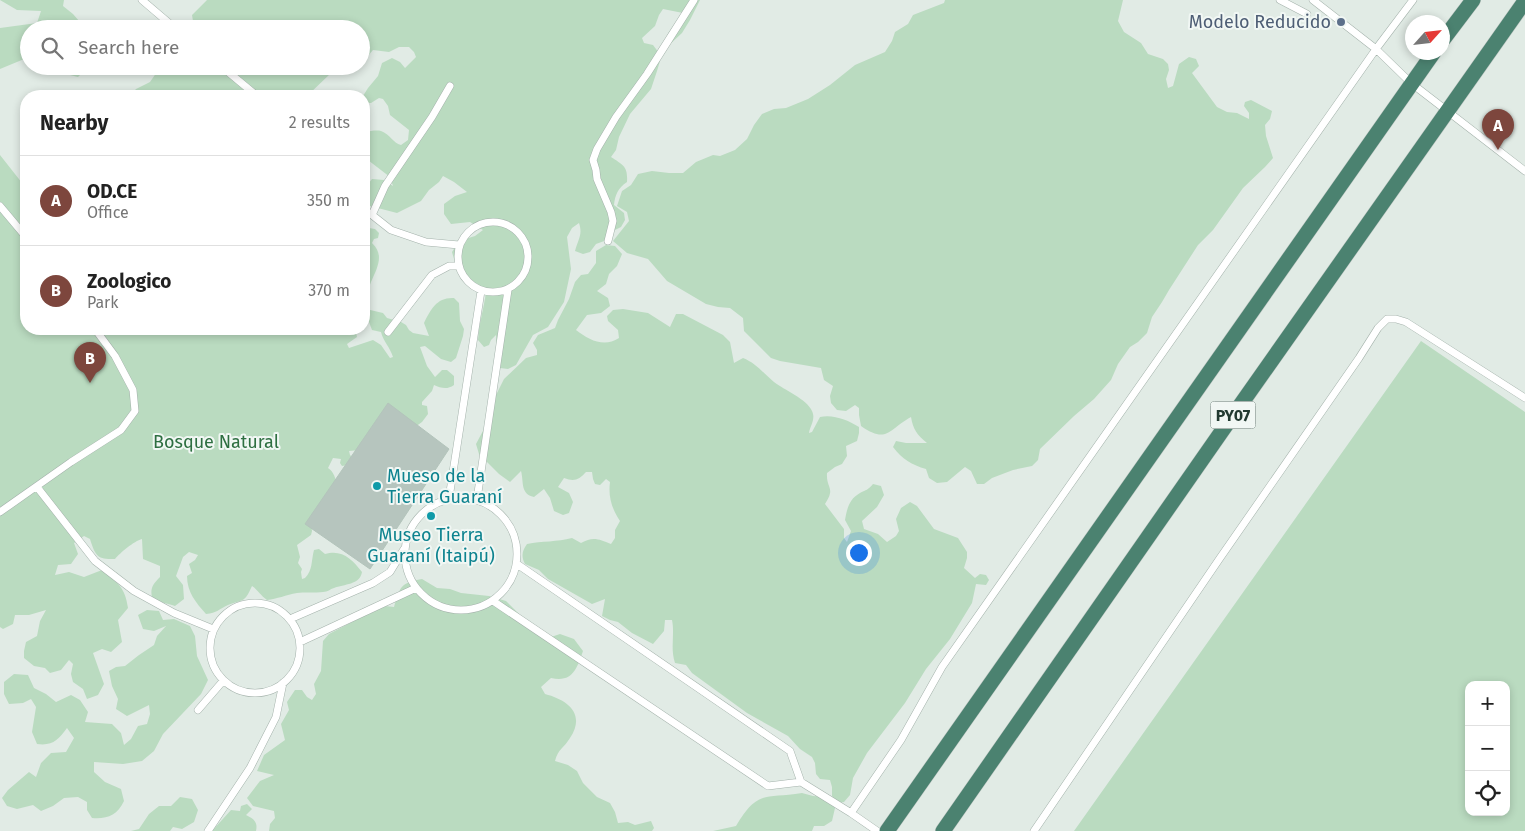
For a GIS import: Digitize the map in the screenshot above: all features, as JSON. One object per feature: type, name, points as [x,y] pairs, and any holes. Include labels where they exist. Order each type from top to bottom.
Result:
[{"type":"highway","points":[[1450,30],[1473,0]]},
{"type":"highway","name":"PY07","points":[[943,831],[1525,1]]},
{"type":"highway","name":"PY07","points":[[887,831],[1428,60]]},
{"type":"lane","points":[[142,0],[165,20]]},
{"type":"lane","points":[[608,241],[613,221],[612,212],[598,179],[593,160],[597,149],[616,117],[647,74],[694,0]]},
{"type":"lane","points":[[1280,0],[1306,14]]},
{"type":"lane","points":[[1313,0],[1376,49],[1412,83],[1525,171]]},
{"type":"lane","points":[[851,813],[901,740],[942,667],[1376,49],[1413,0]]},
{"type":"lane","points":[[232,75],[250,90]]},
{"type":"lane","points":[[450,86],[432,117],[385,186],[372,215],[391,230],[426,242],[459,245]]},
{"type":"lane","points":[[0,206],[20,230]]},
{"type":"lane","points":[[484,222],[507,224],[517,231],[524,240],[528,251],[525,274],[518,283],[508,290],[495,293],[482,291],[467,282],[458,266],[459,245],[469,231],[484,222]]},
{"type":"lane","points":[[388,332],[432,275],[449,266],[458,266]]},
{"type":"lane","points":[[477,499],[508,290]]},
{"type":"lane","points":[[449,498],[482,291]]},
{"type":"lane","points":[[1034,831],[1378,328],[1387,319],[1396,318],[1406,322],[1525,398]]},
{"type":"lane","points":[[0,512],[71,462],[121,430],[134,411],[133,390],[114,356],[99,335]]},
{"type":"lane","points":[[38,487],[95,561],[134,591],[174,614],[213,629]]},
{"type":"lane","points":[[464,497],[477,499],[492,506],[505,518],[513,532],[518,547],[517,564],[512,578],[504,591],[493,601],[469,610],[460,611],[443,608],[428,600],[416,588],[406,569],[405,548],[409,531],[419,516],[433,504],[449,498],[464,497]]},
{"type":"lane","points":[[290,619],[373,583],[390,572],[405,548]]},
{"type":"lane","points":[[517,564],[790,751],[801,782],[876,831]]},
{"type":"lane","points":[[300,642],[416,588]]},
{"type":"lane","points":[[493,601],[768,786],[801,782]]},
{"type":"lane","points":[[248,602],[264,603],[278,609],[290,619],[300,642],[300,656],[295,669],[287,681],[275,689],[262,693],[248,693],[235,689],[223,681],[215,670],[210,657],[209,643],[213,629],[221,616],[234,607],[248,602]]},
{"type":"lane","points":[[198,710],[223,681]]},
{"type":"lane","points":[[208,831],[250,768],[276,717],[283,683]]},
{"type":"green space","points":[[0,0],[64,0],[63,6],[78,20],[38,20],[41,11],[17,10]]},
{"type":"green space","points":[[207,0],[700,0],[682,33],[668,46],[663,43],[683,13],[663,9],[655,26],[642,38],[644,43],[653,45],[659,53],[660,61],[651,89],[630,114],[619,137],[616,150],[611,157],[622,164],[627,172],[627,182],[617,192],[614,205],[624,213],[625,220],[621,227],[613,231],[607,240],[596,244],[590,252],[583,254],[575,251],[580,234],[579,223],[572,228],[567,237],[571,269],[564,302],[548,327],[533,335],[516,365],[508,369],[500,368],[496,335],[489,345],[484,347],[478,340],[486,292],[470,285],[454,259],[452,252],[459,241],[475,236],[483,230],[470,222],[451,224],[444,214],[444,204],[455,196],[467,192],[443,176],[421,201],[397,213],[370,206],[370,182],[372,179],[384,180],[393,186],[390,177],[370,162],[370,131],[381,131],[401,145],[408,140],[409,130],[390,115],[388,106],[383,99],[379,98],[370,103],[370,90],[367,90],[378,76],[382,63],[392,58],[400,62],[405,68],[416,57],[414,52],[409,47],[399,47],[389,52],[373,50],[370,54],[370,20],[193,20],[192,15]]},
{"type":"green space","points":[[945,0],[1123,0],[1118,21],[1124,32],[1141,43],[1148,54],[1163,59],[1168,64],[1169,70],[1166,79],[1168,88],[1173,86],[1179,64],[1189,57],[1196,59],[1199,66],[1192,73],[1217,107],[1249,119],[1249,113],[1244,106],[1245,102],[1251,100],[1272,111],[1270,119],[1265,125],[1266,136],[1273,158],[1243,188],[1213,230],[1198,245],[1152,317],[1147,333],[1130,347],[1118,364],[1111,380],[1094,399],[1040,449],[1038,460],[1032,466],[1013,470],[992,478],[984,484],[977,484],[971,471],[965,467],[947,482],[937,483],[929,478],[926,469],[908,461],[893,447],[896,441],[927,443],[916,432],[911,417],[887,433],[882,434],[877,434],[861,426],[859,408],[855,405],[846,411],[837,410],[831,403],[830,396],[833,386],[824,380],[821,368],[771,358],[744,331],[743,318],[730,308],[706,304],[667,281],[648,259],[627,253],[613,241],[629,221],[627,212],[617,206],[622,191],[631,185],[638,174],[652,171],[683,173],[696,162],[713,155],[720,156],[735,150],[747,139],[762,114],[774,109],[786,108],[808,99],[830,85],[855,65],[885,52],[895,32],[908,24],[913,15],[944,3]]},
{"type":"green space","points":[[20,25],[20,61],[0,69],[0,28]]},
{"type":"green space","points":[[155,75],[329,75],[313,90],[135,90],[150,82]]},
{"type":"green space","name":"Bosque Natural","points":[[0,155],[20,180],[20,335],[356,335],[357,337],[347,344],[349,348],[373,340],[381,345],[390,358],[393,357],[381,332],[372,330],[370,310],[383,313],[387,318],[401,322],[413,333],[429,336],[424,323],[435,305],[448,298],[454,298],[459,303],[460,321],[464,329],[456,358],[451,362],[441,359],[425,346],[420,347],[427,366],[435,377],[442,370],[447,370],[454,376],[454,385],[444,388],[434,385],[432,391],[422,402],[422,405],[427,406],[428,414],[415,427],[360,450],[349,451],[353,458],[348,465],[342,466],[340,463],[341,459],[333,458],[328,468],[336,480],[335,494],[311,523],[311,535],[297,545],[300,557],[298,563],[302,569],[302,579],[309,572],[314,550],[319,549],[325,554],[342,554],[350,559],[362,572],[355,582],[325,592],[297,593],[267,600],[252,586],[243,600],[206,614],[193,597],[187,582],[187,576],[192,573],[189,564],[198,555],[189,552],[183,557],[176,576],[183,585],[184,599],[175,606],[152,598],[151,591],[160,577],[160,566],[143,559],[142,539],[135,542],[115,559],[104,559],[95,553],[90,539],[84,536],[74,543],[78,554],[71,564],[58,565],[55,575],[69,572],[84,577],[102,570],[123,590],[128,608],[118,620],[122,642],[111,652],[102,649],[93,653],[104,684],[98,695],[87,699],[83,689],[73,682],[71,674],[73,664],[69,660],[61,670],[50,673],[45,668],[34,666],[24,658],[26,642],[37,636],[40,621],[46,610],[29,615],[15,615],[13,624],[3,629],[0,627]]},
{"type":"green space","points":[[370,228],[375,229],[379,233],[378,238],[374,239],[372,243],[379,257],[376,272],[370,285]]},
{"type":"green space","points":[[606,245],[615,246],[622,254],[617,266],[609,274],[606,284],[597,291],[608,298],[610,306],[601,313],[587,315],[576,330],[597,342],[613,341],[619,338],[618,330],[608,321],[607,316],[613,310],[623,309],[648,313],[670,327],[676,314],[683,314],[723,335],[730,342],[734,363],[743,358],[748,360],[774,382],[809,407],[813,417],[809,433],[812,432],[820,417],[825,416],[840,418],[859,427],[857,441],[846,446],[847,456],[842,464],[827,473],[830,494],[825,504],[844,529],[844,538],[847,542],[851,531],[845,520],[851,501],[856,495],[873,484],[881,486],[884,495],[877,507],[862,521],[864,529],[878,534],[887,542],[896,536],[899,531],[896,519],[901,508],[910,502],[917,506],[934,529],[958,538],[967,552],[964,568],[975,578],[980,574],[986,575],[989,580],[986,585],[976,584],[972,603],[950,639],[926,669],[905,703],[867,753],[853,778],[850,795],[844,802],[838,803],[832,796],[830,780],[820,779],[816,774],[815,763],[812,757],[800,749],[788,736],[747,713],[692,673],[686,665],[675,663],[672,620],[665,620],[664,631],[653,644],[632,633],[618,622],[602,616],[605,599],[592,604],[548,579],[539,570],[525,564],[523,554],[527,544],[572,538],[581,543],[596,539],[611,544],[615,538],[615,530],[620,521],[611,503],[610,482],[606,479],[600,485],[595,484],[592,472],[586,472],[576,480],[564,478],[558,487],[569,493],[573,502],[569,513],[563,515],[554,511],[550,498],[544,489],[534,497],[526,493],[523,487],[521,471],[510,482],[499,474],[479,454],[476,444],[493,412],[496,395],[504,379],[526,358],[537,355],[537,350],[533,343],[538,335],[555,328],[575,282],[581,275],[588,274],[596,263],[596,251]]},
{"type":"green space","points":[[1421,341],[1525,412],[1525,831],[1074,831]]},
{"type":"green space","points":[[422,579],[437,588],[489,596],[506,601],[540,635],[551,637],[560,634],[574,639],[583,651],[573,673],[564,678],[551,678],[541,687],[545,694],[567,704],[575,715],[574,729],[555,761],[568,765],[577,771],[583,783],[597,797],[610,803],[618,823],[628,822],[635,825],[651,821],[654,828],[652,831],[269,831],[270,824],[275,818],[274,811],[253,806],[247,798],[260,781],[274,775],[257,771],[264,755],[285,740],[281,724],[289,710],[287,702],[295,690],[302,690],[312,700],[316,694],[314,684],[321,671],[323,641],[329,634],[352,622],[359,611],[364,608],[369,606],[394,607],[400,590],[405,584]]},
{"type":"green space","points":[[147,610],[159,611],[163,620],[174,619],[190,626],[195,636],[197,656],[208,680],[201,694],[163,734],[154,751],[142,761],[123,764],[94,762],[94,772],[105,782],[121,789],[124,801],[121,806],[111,816],[92,818],[87,810],[87,802],[78,797],[64,798],[53,806],[41,811],[33,805],[17,809],[7,806],[2,798],[8,790],[29,772],[36,777],[41,763],[51,753],[66,752],[74,738],[67,728],[55,741],[47,744],[37,744],[32,732],[36,707],[31,699],[23,703],[9,704],[4,694],[4,682],[14,674],[28,675],[34,688],[56,702],[71,695],[80,700],[88,712],[85,722],[112,724],[121,733],[124,745],[131,739],[138,726],[147,724],[150,714],[149,705],[127,716],[116,709],[118,699],[112,686],[109,671],[116,667],[125,666],[154,645],[157,636],[166,626],[154,631],[143,629],[138,615]]},
{"type":"green space","points":[[802,793],[829,797],[835,808],[832,821],[824,826],[814,826],[812,831],[713,831],[736,826],[750,806],[763,798]]},
{"type":"green space","points":[[180,797],[192,799],[198,810],[194,822],[182,829],[173,827],[170,831],[131,831],[139,829],[149,814],[159,806],[171,806]]},
{"type":"green space","points":[[247,804],[252,809],[246,815],[255,821],[256,831],[212,831],[231,810],[240,811],[241,806]]},
{"type":"building","name":"Mueso de la Tierra Guaraní","points":[[388,403],[449,449],[370,569],[305,524]]},
{"type":"place","name":"Modelo Reducido","points":[[1341,22]]},
{"type":"place","name":"OD.CE","points":[[1498,150]]},
{"type":"place","name":"Zoologico","points":[[90,383]]},
{"type":"place","name":"Mueso de la Tierra Guaraní","points":[[377,486]]},
{"type":"place","name":"Museo Tierra Guaraní (Itaipú)","points":[[431,516]]}]
